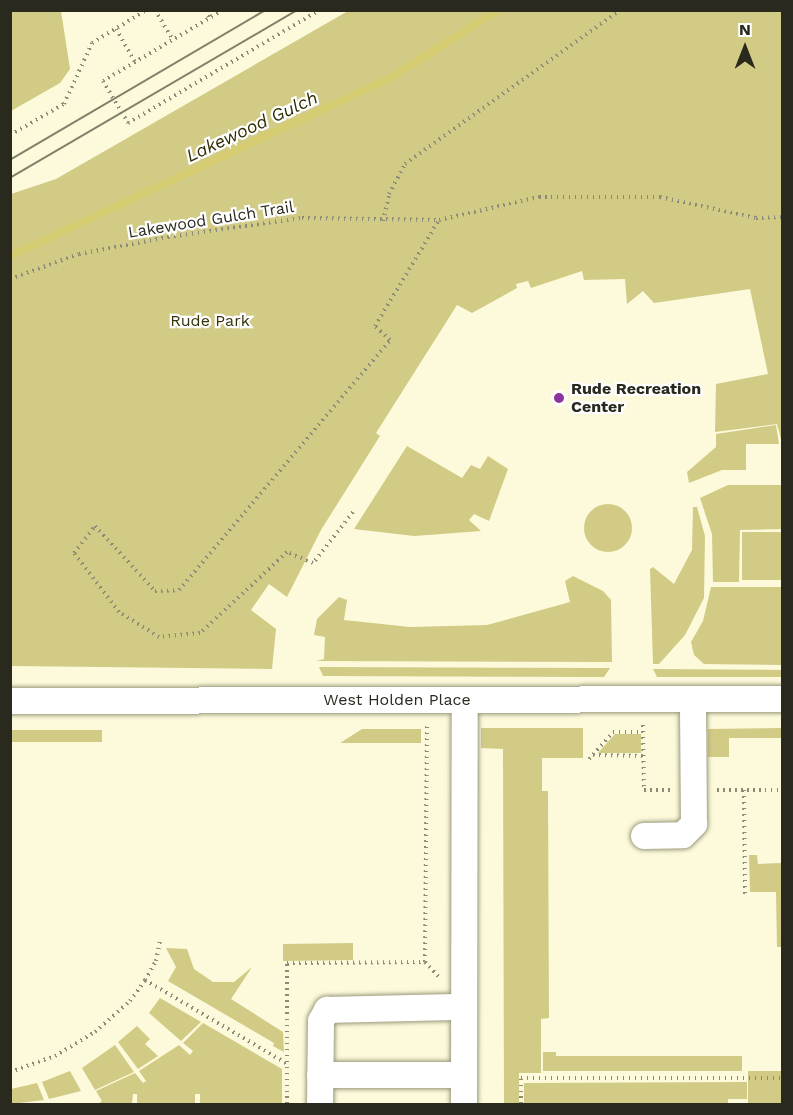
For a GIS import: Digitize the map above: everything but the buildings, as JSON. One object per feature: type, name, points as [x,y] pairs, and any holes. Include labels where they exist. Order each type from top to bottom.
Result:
[{"type":"street","points":[[644,836],[683,835],[694,824],[693,699]]},
{"type":"street","name":"West Holden Place","points":[[10,701],[783,699]]},
{"type":"street","points":[[464,1104],[465,700]]},
{"type":"street","points":[[320,1104],[321,1021],[327,1010],[464,1007]]},
{"type":"street","points":[[320,1075],[464,1075]]},
{"type":"path","points":[[10,135],[64,104],[92,43],[147,10]]},
{"type":"path","points":[[155,10],[173,40]]},
{"type":"path","points":[[206,10],[210,18]]},
{"type":"path","points":[[223,10],[103,81],[128,123],[320,10]]},
{"type":"path","points":[[383,221],[390,194],[405,164],[620,10]]},
{"type":"path","points":[[116,29],[135,62]]},
{"type":"path","name":"Lakewood Gulch Trail","points":[[10,279],[79,254],[168,237],[302,218],[383,221],[439,220],[539,197],[613,194],[660,197],[756,218],[783,217]]},
{"type":"path","points":[[353,512],[313,563],[287,552],[200,633],[159,637],[119,612],[74,554],[95,526],[155,591],[179,590],[390,340],[375,326],[439,220]]},
{"type":"path","points":[[286,1104],[286,963],[425,962],[427,724]]},
{"type":"path","points":[[643,732],[613,732],[590,757],[643,756]]},
{"type":"path","points":[[744,790],[745,894]]},
{"type":"path","points":[[10,1072],[55,1056],[95,1032],[130,1001],[156,961],[159,941]]},
{"type":"path","points":[[144,980],[286,1063]]},
{"type":"path","points":[[521,1104],[521,1078],[783,1078]]},
{"type":"green space","points":[[11,10],[61,11],[70,69],[60,83],[11,111]]},
{"type":"green space","name":"Rude Park","points":[[348,11],[782,11],[782,443],[777,424],[715,432],[716,384],[768,374],[750,289],[654,303],[643,291],[627,304],[625,279],[584,280],[582,271],[531,288],[528,281],[516,284],[517,288],[472,313],[457,305],[376,433],[380,436],[321,530],[287,597],[269,584],[251,610],[276,629],[272,669],[11,666],[11,194],[56,179]]},
{"type":"green space","points":[[776,425],[779,444],[746,444],[746,470],[722,470],[689,483],[687,472],[716,447],[716,434]]},
{"type":"green space","points":[[407,446],[462,478],[471,465],[480,469],[488,456],[508,469],[489,521],[474,514],[469,520],[481,531],[414,536],[354,529]]},
{"type":"green space","points":[[728,485],[782,485],[782,529],[740,530],[739,582],[713,582],[712,534],[700,498]]},
{"type":"green space","points":[[603,504],[613,504],[628,514],[632,528],[628,542],[622,548],[613,552],[603,552],[588,542],[584,533],[584,523],[594,508]]},
{"type":"green space","points":[[693,507],[697,507],[705,536],[704,598],[685,635],[659,664],[653,664],[650,569],[653,567],[674,584],[692,550]]},
{"type":"green space","points":[[742,532],[782,532],[782,580],[742,580]]},
{"type":"green space","points":[[573,576],[603,591],[611,600],[612,662],[316,661],[324,659],[325,637],[314,635],[317,619],[339,597],[347,600],[344,620],[410,627],[487,625],[570,602],[565,581]]},
{"type":"green space","points":[[711,587],[782,587],[782,665],[704,664],[694,655],[691,642],[703,621]]},
{"type":"green space","points":[[319,667],[610,668],[604,677],[323,676]]},
{"type":"green space","points":[[653,669],[782,670],[782,677],[657,677]]},
{"type":"green space","points":[[481,728],[583,728],[583,758],[542,758],[542,791],[548,791],[549,1018],[541,1019],[541,1073],[519,1073],[519,1104],[504,1104],[503,749],[481,748]]},
{"type":"green space","points":[[782,728],[782,738],[729,738],[729,757],[708,757],[708,729]]},
{"type":"green space","points":[[362,729],[421,729],[421,743],[340,743]]},
{"type":"green space","points":[[11,730],[102,730],[102,742],[11,742]]},
{"type":"green space","points":[[615,734],[641,734],[641,753],[598,753]]},
{"type":"green space","points":[[749,855],[757,855],[758,864],[782,863],[782,947],[777,947],[776,892],[750,892]]},
{"type":"green space","points":[[353,943],[353,960],[283,961],[283,944]]},
{"type":"green space","points":[[166,948],[187,949],[194,969],[213,982],[234,982],[252,967],[231,999],[283,1032],[284,1052],[273,1046],[274,1043],[168,981],[176,967]]},
{"type":"green space","points":[[160,998],[201,1022],[181,1041],[149,1013]]},
{"type":"green space","points":[[203,1023],[282,1069],[282,1104],[200,1104],[200,1094],[195,1094],[195,1104],[137,1104],[137,1094],[133,1094],[132,1104],[98,1104],[102,1101],[96,1091],[135,1073],[143,1083],[146,1081],[139,1071],[179,1045],[190,1055],[193,1051],[183,1043]]},
{"type":"green space","points":[[137,1026],[150,1039],[145,1044],[158,1056],[138,1069],[118,1042]]},
{"type":"green space","points":[[115,1045],[134,1072],[95,1090],[82,1068]]},
{"type":"green space","points":[[543,1052],[556,1052],[556,1056],[742,1056],[742,1071],[543,1071]]},
{"type":"green space","points":[[70,1071],[81,1091],[49,1099],[42,1082]]},
{"type":"green space","points":[[748,1071],[782,1071],[782,1104],[748,1104]]},
{"type":"green space","points":[[747,1082],[747,1099],[728,1099],[728,1104],[524,1104],[524,1083]]},
{"type":"green space","points":[[37,1083],[44,1100],[11,1104],[11,1089]]},
{"type":"waterway","name":"Lakewood Gulch","points":[[10,256],[392,77],[498,10]]},
{"type":"tram line","points":[[10,160],[266,10]]},
{"type":"tram line","points":[[10,178],[297,10]]},
{"type":"place","name":"Rude Recreation Center","points":[[559,398]]}]
